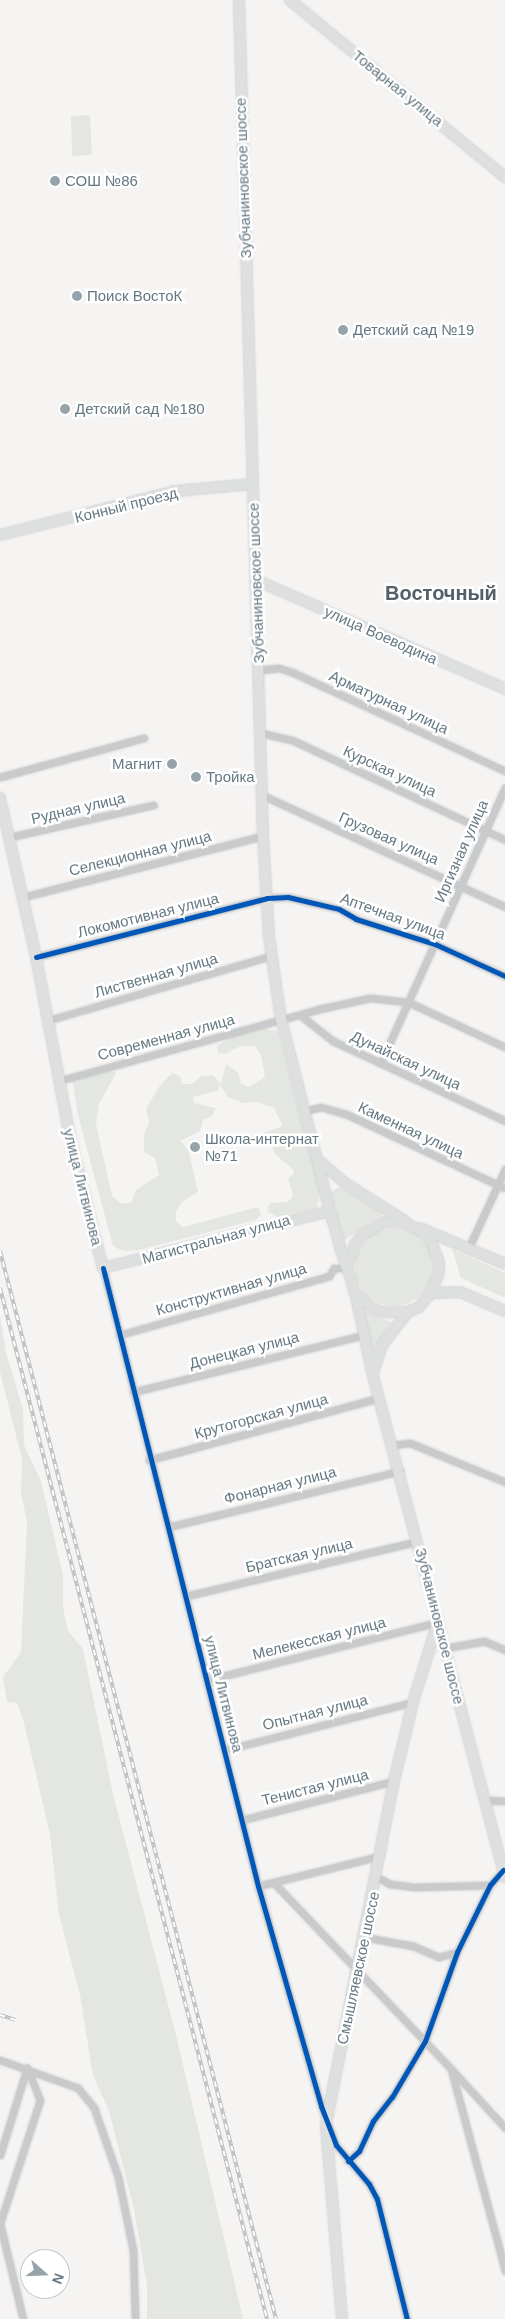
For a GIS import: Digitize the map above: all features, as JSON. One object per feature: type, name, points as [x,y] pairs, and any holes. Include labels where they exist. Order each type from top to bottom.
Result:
[{"type":"main road","name":"Зубчаниновское шоссе","points":[[239,0],[260,670],[262,795],[271,956],[281,1019],[330,1211],[347,1268]]},
{"type":"main road","name":"Товарная улица","points":[[290,0],[505,177]]},
{"type":"main road","name":"Конный проезд","points":[[0,535],[176,491],[253,484]]},
{"type":"main road","name":"улица Воеводина","points":[[256,580],[505,690]]},
{"type":"main road","name":"улица Литвинова","points":[[0,798],[49,1020],[58,1081],[103,1268]]},
{"type":"main road","points":[[318,1160],[346,1184],[416,1227],[424,1233],[436,1251],[439,1272],[431,1293],[419,1307],[408,1312],[383,1312],[372,1308],[354,1290],[347,1268],[355,1244],[371,1228],[393,1222],[416,1227],[469,1247],[505,1264]]},
{"type":"main road","name":"Магистральная улица","points":[[103,1268],[330,1211]]},
{"type":"main road","name":"Зубчаниновское шоссе","points":[[354,1290],[373,1376],[400,1471],[504,1874]]},
{"type":"main road","points":[[431,1293],[460,1292],[505,1312]]},
{"type":"main road","points":[[373,1376],[382,1345],[408,1312]]},
{"type":"main road","name":"Смышляевское шоссе","points":[[342,2319],[326,2124],[377,1877],[394,1781],[413,1702],[438,1622]]},
{"type":"street","name":"Арматурная улица","points":[[260,670],[279,668],[294,673],[505,771]]},
{"type":"street","name":"Курская улица","points":[[261,733],[292,740],[505,840]]},
{"type":"street","points":[[0,777],[144,738]]},
{"type":"street","name":"Иргизная улица","points":[[381,1062],[505,788]]},
{"type":"street","name":"Грузовая улица","points":[[262,795],[505,907]]},
{"type":"street","name":"Рудная улица","points":[[10,837],[153,805]]},
{"type":"street","name":"Селекционная улица","points":[[23,897],[264,836]]},
{"type":"street","name":"Аптечная улица","points":[[267,898],[288,897],[323,904],[356,919],[434,944],[505,976]]},
{"type":"street","name":"Локомотивная улица","points":[[36,957],[267,898]]},
{"type":"street","name":"Лиственная улица","points":[[49,1020],[271,956]]},
{"type":"street","name":"Современная улица","points":[[58,1081],[281,1019],[370,998],[408,1002],[505,1047]]},
{"type":"street","name":"Дунайская улица","points":[[300,1015],[333,1041],[505,1121]]},
{"type":"street","name":"Каменная улица","points":[[304,1111],[322,1106],[346,1114],[501,1186]]},
{"type":"street","points":[[469,1247],[501,1186],[505,1169]]},
{"type":"street","name":"улица Литвинова","points":[[103,1268],[149,1460],[186,1596],[258,1886],[326,2124],[348,2161],[368,2184],[377,2199],[407,2319]]},
{"type":"street","name":"Конструктивная улица","points":[[119,1335],[329,1276],[334,1268],[347,1268]]},
{"type":"street","name":"Донецкая улица","points":[[133,1392],[363,1336]]},
{"type":"street","name":"Крутогорская улица","points":[[149,1460],[379,1398]]},
{"type":"street","points":[[392,1445],[410,1443],[505,1482]]},
{"type":"street","name":"Фонарная улица","points":[[168,1527],[400,1471]]},
{"type":"street","name":"Братская улица","points":[[186,1596],[418,1541]]},
{"type":"street","name":"Мелекесская улица","points":[[207,1680],[438,1622]]},
{"type":"street","points":[[445,1648],[484,1641],[505,1650]]},
{"type":"street","name":"Опытная улица","points":[[225,1750],[413,1702]]},
{"type":"street","name":"Тенистая улица","points":[[242,1820],[394,1781]]},
{"type":"street","points":[[485,1800],[505,1801]]},
{"type":"street","points":[[258,1886],[275,1884],[337,1864],[380,1856]]},
{"type":"street","points":[[348,2161],[359,2151],[373,2121],[392,2097],[425,2041],[457,1952],[490,1885],[504,1874]]},
{"type":"street","points":[[377,1877],[390,1884],[414,1886],[490,1885]]},
{"type":"street","points":[[275,1884],[357,1968],[505,2128]]},
{"type":"street","points":[[364,1937],[413,1946],[439,1956],[457,1952]]},
{"type":"street","points":[[0,2060],[28,2068],[78,2088],[94,2108],[118,2177],[133,2250],[135,2319]]},
{"type":"street","points":[[0,2156],[28,2068]]},
{"type":"street","points":[[23,2319],[0,2224],[40,2100],[28,2068]]},
{"type":"street","points":[[451,2069],[505,2272]]},
{"type":"shaded area","points":[[90,115],[92,155],[72,156],[71,116]]},
{"type":"shaded area","points":[[262,1028],[277,1031],[320,1190],[317,1208],[277,1217],[267,1211],[270,1203],[288,1202],[293,1195],[288,1178],[294,1174],[293,1169],[277,1156],[263,1133],[283,1126],[274,1108],[257,1102],[242,1103],[228,1097],[220,1085],[217,1091],[193,1097],[194,1103],[216,1108],[212,1116],[203,1120],[200,1131],[180,1141],[188,1149],[198,1192],[181,1203],[176,1212],[176,1221],[183,1227],[258,1207],[261,1214],[256,1220],[139,1250],[123,1251],[113,1246],[78,1115],[72,1077],[108,1069],[116,1073],[99,1104],[96,1124],[112,1196],[122,1204],[131,1202],[136,1190],[159,1175],[155,1158],[144,1152],[144,1135],[149,1123],[146,1109],[158,1088],[172,1073],[180,1076],[182,1084],[192,1084],[201,1076],[213,1075],[221,1084],[226,1064],[238,1073],[241,1083],[248,1087],[259,1081],[265,1076],[261,1055],[255,1046],[241,1046],[225,1054],[218,1053],[217,1046],[228,1039]]},
{"type":"shaded area","points":[[339,1187],[383,1214],[343,1241],[331,1192]]},
{"type":"shaded area","points":[[386,1228],[402,1228],[416,1234],[427,1245],[433,1259],[433,1275],[427,1289],[416,1300],[402,1306],[386,1306],[372,1300],[361,1289],[355,1275],[355,1259],[361,1245],[372,1234]]},
{"type":"shaded area","points":[[452,1249],[505,1273],[505,1298],[461,1278]]},
{"type":"shaded area","points":[[361,1310],[391,1322],[374,1349],[371,1346]]},
{"type":"shaded area","points":[[0,1315],[6,1353],[23,1409],[24,1445],[41,1481],[63,1575],[63,1607],[68,1631],[83,1649],[113,1794],[176,2035],[243,2319],[147,2319],[147,2286],[134,2209],[109,2111],[93,2076],[80,1995],[59,1915],[50,1834],[23,1719],[17,1703],[7,1702],[3,1677],[21,1652],[27,1522],[21,1493],[22,1459],[0,1372]]},
{"type":"railway","points":[[0,1251],[276,2319]]},
{"type":"railway","points":[[0,1288],[267,2319]]},
{"type":"railway","points":[[0,2015],[15,2020]]},
{"type":"cycle path","points":[[36,957],[267,898],[288,897],[339,909],[356,919],[435,944],[505,976]]},
{"type":"cycle path","points":[[103,1268],[258,1886],[321,2106],[336,2145],[369,2184],[377,2199],[407,2319]]},
{"type":"cycle path","points":[[348,2161],[359,2151],[373,2121],[392,2097],[425,2041],[457,1952],[490,1885],[503,1870]]},
{"type":"place","name":"СОШ №86","points":[[55,181]]},
{"type":"place","name":"Поиск ВостоК","points":[[77,296]]},
{"type":"place","name":"Детский сад №19","points":[[343,330]]},
{"type":"place","name":"Детский сад №180","points":[[65,409]]},
{"type":"place","name":"Магнит","points":[[172,764]]},
{"type":"place","name":"Тройка","points":[[196,777]]},
{"type":"place","name":"Школа-интернат №71","points":[[195,1147]]},
{"type":"district","name":"Восточный","points":[[441,593]]}]
